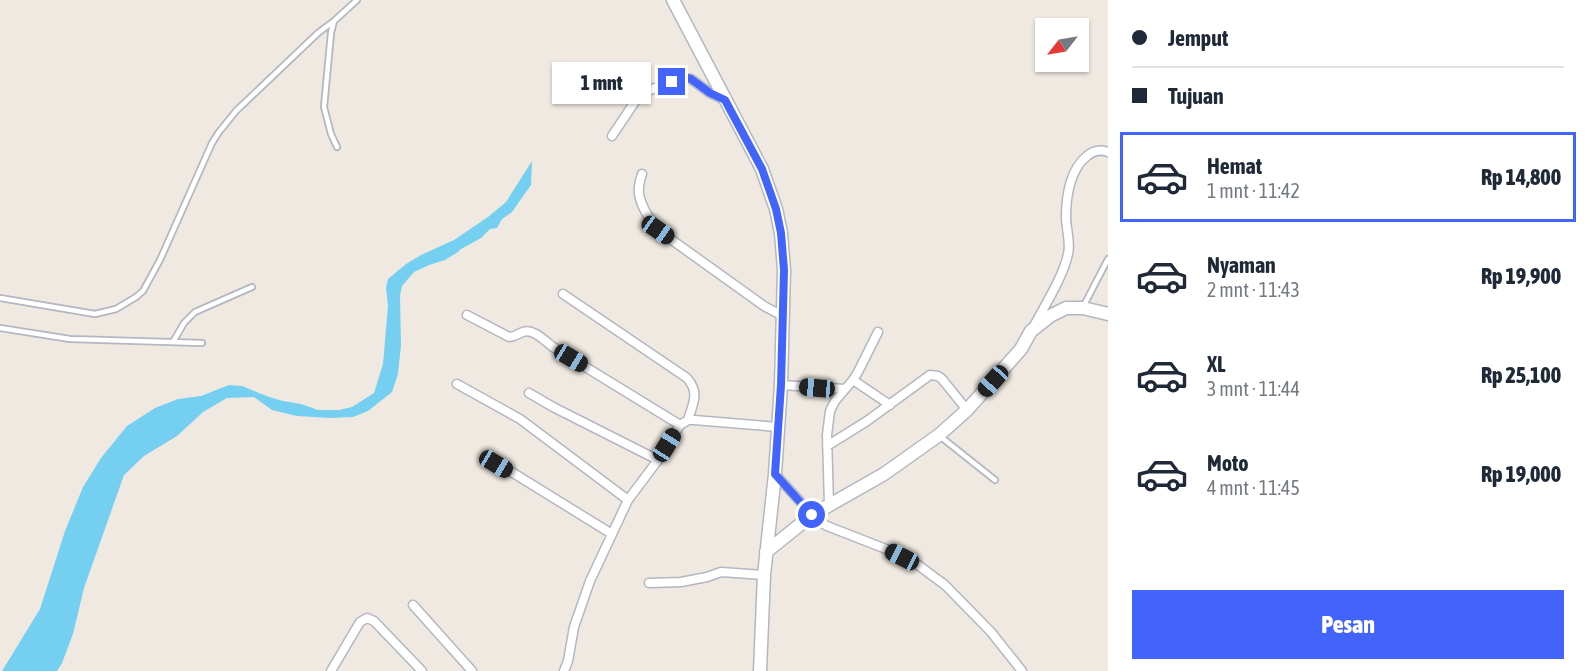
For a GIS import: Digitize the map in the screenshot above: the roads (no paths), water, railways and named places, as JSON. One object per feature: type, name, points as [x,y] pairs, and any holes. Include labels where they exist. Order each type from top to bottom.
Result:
[{"type":"main road","points":[[673,0],[762,169],[776,209],[781,233],[784,270],[781,385],[775,474],[764,575],[760,671]]},
{"type":"main road","points":[[766,552],[812,515],[884,474],[939,435],[967,410],[1021,349],[1031,331],[1050,316],[1066,308],[1083,308],[1108,314]]},
{"type":"street","points":[[612,136],[638,97],[682,78],[691,79],[710,93],[725,100]]},
{"type":"street","points":[[1031,331],[1069,253],[1066,218],[1073,174],[1089,154],[1101,150],[1108,152]]},
{"type":"street","points":[[642,174],[639,194],[651,222],[658,230],[764,306],[783,316]]},
{"type":"street","points":[[563,294],[687,378],[695,392],[684,423],[628,500],[612,534],[590,581],[573,627],[568,661],[564,671]]},
{"type":"street","points":[[467,315],[509,337],[515,337],[525,331],[534,333],[553,347],[684,423],[694,420],[778,426]]},
{"type":"street","points":[[829,505],[827,423],[830,411],[835,401],[853,380],[878,332]]},
{"type":"street","points":[[827,446],[890,405],[926,378],[934,375],[942,379],[967,410]]},
{"type":"street","points":[[853,380],[890,405]]},
{"type":"street","points":[[457,384],[520,419],[628,500]]},
{"type":"street","points":[[781,385],[845,389]]},
{"type":"street","points":[[529,393],[658,460]]},
{"type":"street","points":[[496,464],[612,534]]},
{"type":"street","points":[[775,474],[812,515],[827,526],[886,549],[918,566],[945,585],[991,632],[1022,671]]},
{"type":"street","points":[[649,583],[681,582],[721,572],[764,575]]},
{"type":"street","points":[[413,605],[472,671]]},
{"type":"street","points":[[331,671],[360,622],[367,618],[374,621],[422,671]]},
{"type":"lane","points":[[0,298],[95,314],[116,309],[136,297],[143,291],[160,260],[212,143],[226,122],[318,33],[357,0]]},
{"type":"lane","points":[[334,21],[324,107],[331,134],[338,147]]},
{"type":"lane","points":[[1083,308],[1108,259]]},
{"type":"lane","points":[[172,342],[184,323],[195,312],[252,287]]},
{"type":"lane","points":[[0,328],[70,339],[202,343]]},
{"type":"lane","points":[[939,435],[995,480]]},
{"type":"water","points":[[532,161],[531,185],[512,212],[502,219],[497,228],[490,229],[481,238],[445,260],[414,272],[402,286],[400,296],[401,345],[398,374],[392,392],[368,411],[353,417],[297,416],[272,410],[254,397],[227,398],[203,412],[177,436],[144,456],[124,475],[84,588],[73,634],[57,671],[2,671],[40,609],[65,531],[83,487],[101,458],[127,426],[155,408],[178,399],[201,396],[229,385],[242,386],[269,397],[318,410],[339,410],[352,407],[374,393],[383,364],[388,279],[406,264],[454,240],[488,217],[506,202]]}]
